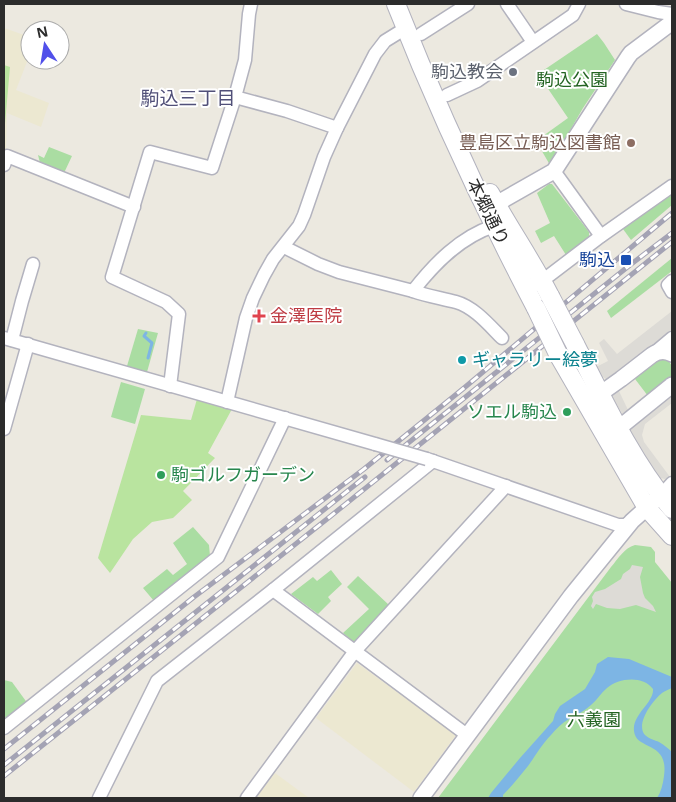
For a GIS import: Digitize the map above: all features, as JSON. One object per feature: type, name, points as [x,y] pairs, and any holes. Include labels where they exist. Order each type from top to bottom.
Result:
[{"type":"main road","name":"本郷通り","points":[[396,4],[414,31],[446,95],[496,204],[546,288],[601,394]]},
{"type":"main road","name":"本郷通り","points":[[409,4],[414,31],[446,126],[559,356],[586,404]]},
{"type":"main road","points":[[601,394],[612,434],[647,508],[672,536]]},
{"type":"main road","points":[[586,404],[644,472],[666,489],[672,510]]},
{"type":"street","points":[[170,386],[179,314],[166,302],[112,277],[150,152],[212,168],[245,60],[251,4]]},
{"type":"street","points":[[227,402],[246,318],[253,298],[274,259],[299,226],[324,157],[375,54],[385,42],[414,31],[468,4]]},
{"type":"street","points":[[507,4],[533,42]]},
{"type":"street","points":[[446,95],[477,81],[573,15],[579,4]]},
{"type":"street","points":[[496,204],[554,171],[631,52],[672,19],[658,12],[626,4]]},
{"type":"street","points":[[235,97],[274,107],[337,128]]},
{"type":"street","points":[[4,165],[7,156],[134,207]]},
{"type":"street","points":[[554,171],[601,236]]},
{"type":"street","points":[[526,290],[546,288],[601,236],[672,186]]},
{"type":"street","points":[[413,291],[440,260],[472,236],[494,226]]},
{"type":"street","points":[[284,247],[339,272],[464,305],[485,320],[502,338]]},
{"type":"street","points":[[33,264],[8,339],[430,460],[618,524],[625,525],[632,521]]},
{"type":"street","points":[[586,404],[672,338]]},
{"type":"street","points":[[4,430],[28,344]]},
{"type":"street","points":[[652,355],[664,351],[672,354]]},
{"type":"street","points":[[612,434],[672,385]]},
{"type":"street","points":[[4,728],[218,557],[285,418]]},
{"type":"street","points":[[99,798],[157,681],[273,590],[430,460]]},
{"type":"street","points":[[247,798],[355,651],[506,486]]},
{"type":"street","points":[[421,798],[571,596],[632,521],[666,489]]},
{"type":"street","points":[[273,590],[467,735]]},
{"type":"shaded area","points":[[4,28],[20,34],[20,70],[24,70],[16,90],[49,103],[41,127],[7,113],[6,151],[4,158]]},
{"type":"shaded area","points":[[672,311],[672,329],[611,378],[606,379],[601,376],[596,367],[608,361],[599,343],[604,339],[617,354]]},
{"type":"shaded area","points":[[618,389],[629,412],[622,413],[612,397]]},
{"type":"shaded area","points":[[672,396],[672,403],[645,424],[642,435],[644,442],[670,477],[665,479],[660,478],[648,462],[630,434],[630,429]]},
{"type":"shaded area","points":[[632,565],[643,567],[640,577],[643,593],[656,612],[636,605],[620,609],[607,608],[596,604],[593,609],[591,606],[592,597],[595,592],[605,589],[621,579],[623,574]]},
{"type":"shaded area","points":[[357,663],[456,735],[414,792],[316,718]]},
{"type":"shaded area","points":[[275,773],[309,798],[256,798]]},
{"type":"green space","name":"駒込公園","points":[[597,34],[615,60],[583,108],[550,165],[536,141],[568,118],[538,74]]},
{"type":"green space","points":[[4,65],[10,67],[4,135]]},
{"type":"green space","points":[[49,147],[72,156],[64,173],[40,163],[38,155],[44,158]]},
{"type":"green space","points":[[549,184],[552,184],[589,232],[589,237],[566,255],[554,236],[541,243],[535,231],[550,223],[537,193]]},
{"type":"green space","points":[[672,192],[672,205],[631,240],[623,229]]},
{"type":"green space","points":[[672,258],[672,271],[611,318],[607,311]]},
{"type":"green space","points":[[138,329],[158,333],[147,372],[127,366]]},
{"type":"green space","points":[[665,359],[671,364],[672,376],[648,396],[635,379],[653,364]]},
{"type":"green space","points":[[121,382],[145,389],[135,424],[111,417]]},
{"type":"green space","name":"駒ゴルフガーデン","points":[[197,399],[232,409],[208,453],[215,458],[183,491],[192,500],[173,518],[152,522],[133,539],[110,573],[98,558],[141,415],[191,420]]},
{"type":"green space","points":[[193,527],[209,545],[210,556],[154,601],[143,588],[167,569],[173,575],[187,564],[173,543]]},
{"type":"green space","name":"六義園","points":[[635,545],[651,547],[655,552],[655,562],[672,583],[672,798],[438,798],[611,567],[624,551]]},
{"type":"green space","points":[[331,570],[342,584],[328,597],[331,601],[318,614],[291,594],[313,577],[317,581]]},
{"type":"green space","points":[[358,576],[389,605],[355,643],[343,633],[369,609],[347,587]]},
{"type":"green space","points":[[4,680],[12,682],[28,704],[4,723]]},
{"type":"water","points":[[608,657],[629,659],[672,677],[672,688],[662,693],[646,712],[642,730],[645,735],[661,743],[672,752],[672,798],[657,798],[662,788],[664,776],[662,757],[657,751],[640,741],[634,731],[636,719],[650,699],[653,689],[643,682],[630,679],[612,685],[588,707],[562,724],[545,742],[513,785],[503,795],[503,798],[488,798],[553,721],[560,706],[585,689],[595,672],[597,664]]},
{"type":"waterway","points":[[146,333],[144,336],[152,343],[148,358]]},
{"type":"railway","points":[[4,749],[194,597],[364,469],[464,388],[672,213]]},
{"type":"railway","points":[[387,460],[672,233]]},
{"type":"railway","points":[[4,776],[672,242]]},
{"type":"railway","points":[[4,765],[365,477]]},
{"type":"place","name":"駒込教会","points":[[513,72]]},
{"type":"place","name":"豊島区立駒込図書館","points":[[631,143]]},
{"type":"place","name":"駒込","points":[[626,260]]},
{"type":"place","name":"金澤医院","points":[[259,316]]},
{"type":"place","name":"ギャラリー絵夢","points":[[462,360]]},
{"type":"place","name":"ソエル駒込","points":[[567,412]]},
{"type":"place","name":"駒ゴルフガーデン","points":[[161,475]]},
{"type":"district","name":"駒込三丁目","points":[[188,98]]}]
